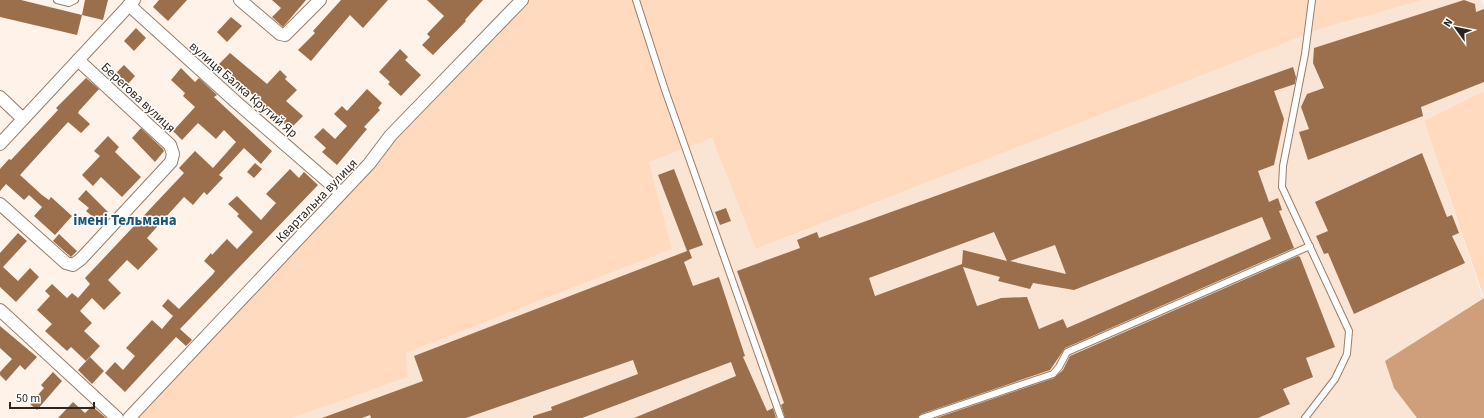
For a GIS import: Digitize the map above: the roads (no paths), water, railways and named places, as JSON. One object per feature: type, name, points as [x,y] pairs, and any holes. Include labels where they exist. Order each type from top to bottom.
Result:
[{"type":"street","points":[[240,0],[280,34],[285,35],[320,0]]},
{"type":"street","name":"Квартальна вулиця","points":[[129,418],[369,164],[391,135],[522,0]]},
{"type":"street","points":[[0,144],[131,3]]},
{"type":"street","name":"вулиця Балка Крутий Яр","points":[[131,3],[236,102],[341,193]]},
{"type":"street","name":"Берегова вулиця","points":[[0,204],[66,263],[73,265],[81,259],[171,162],[173,154],[170,144],[78,60]]},
{"type":"street","points":[[0,97],[23,119]]},
{"type":"street","points":[[0,310],[117,418]]},
{"type":"lane","points":[[57,0],[69,3],[75,0]]},
{"type":"lane","points":[[636,0],[665,90],[781,418]]},
{"type":"lane","points":[[1305,418],[1336,379],[1347,354],[1349,331],[1282,187],[1283,166],[1305,54],[1312,0]]},
{"type":"lane","points":[[922,418],[1053,374],[1059,367],[1067,352],[1310,246]]},
{"type":"district","name":"імені Тельмана","points":[[125,220]]}]
